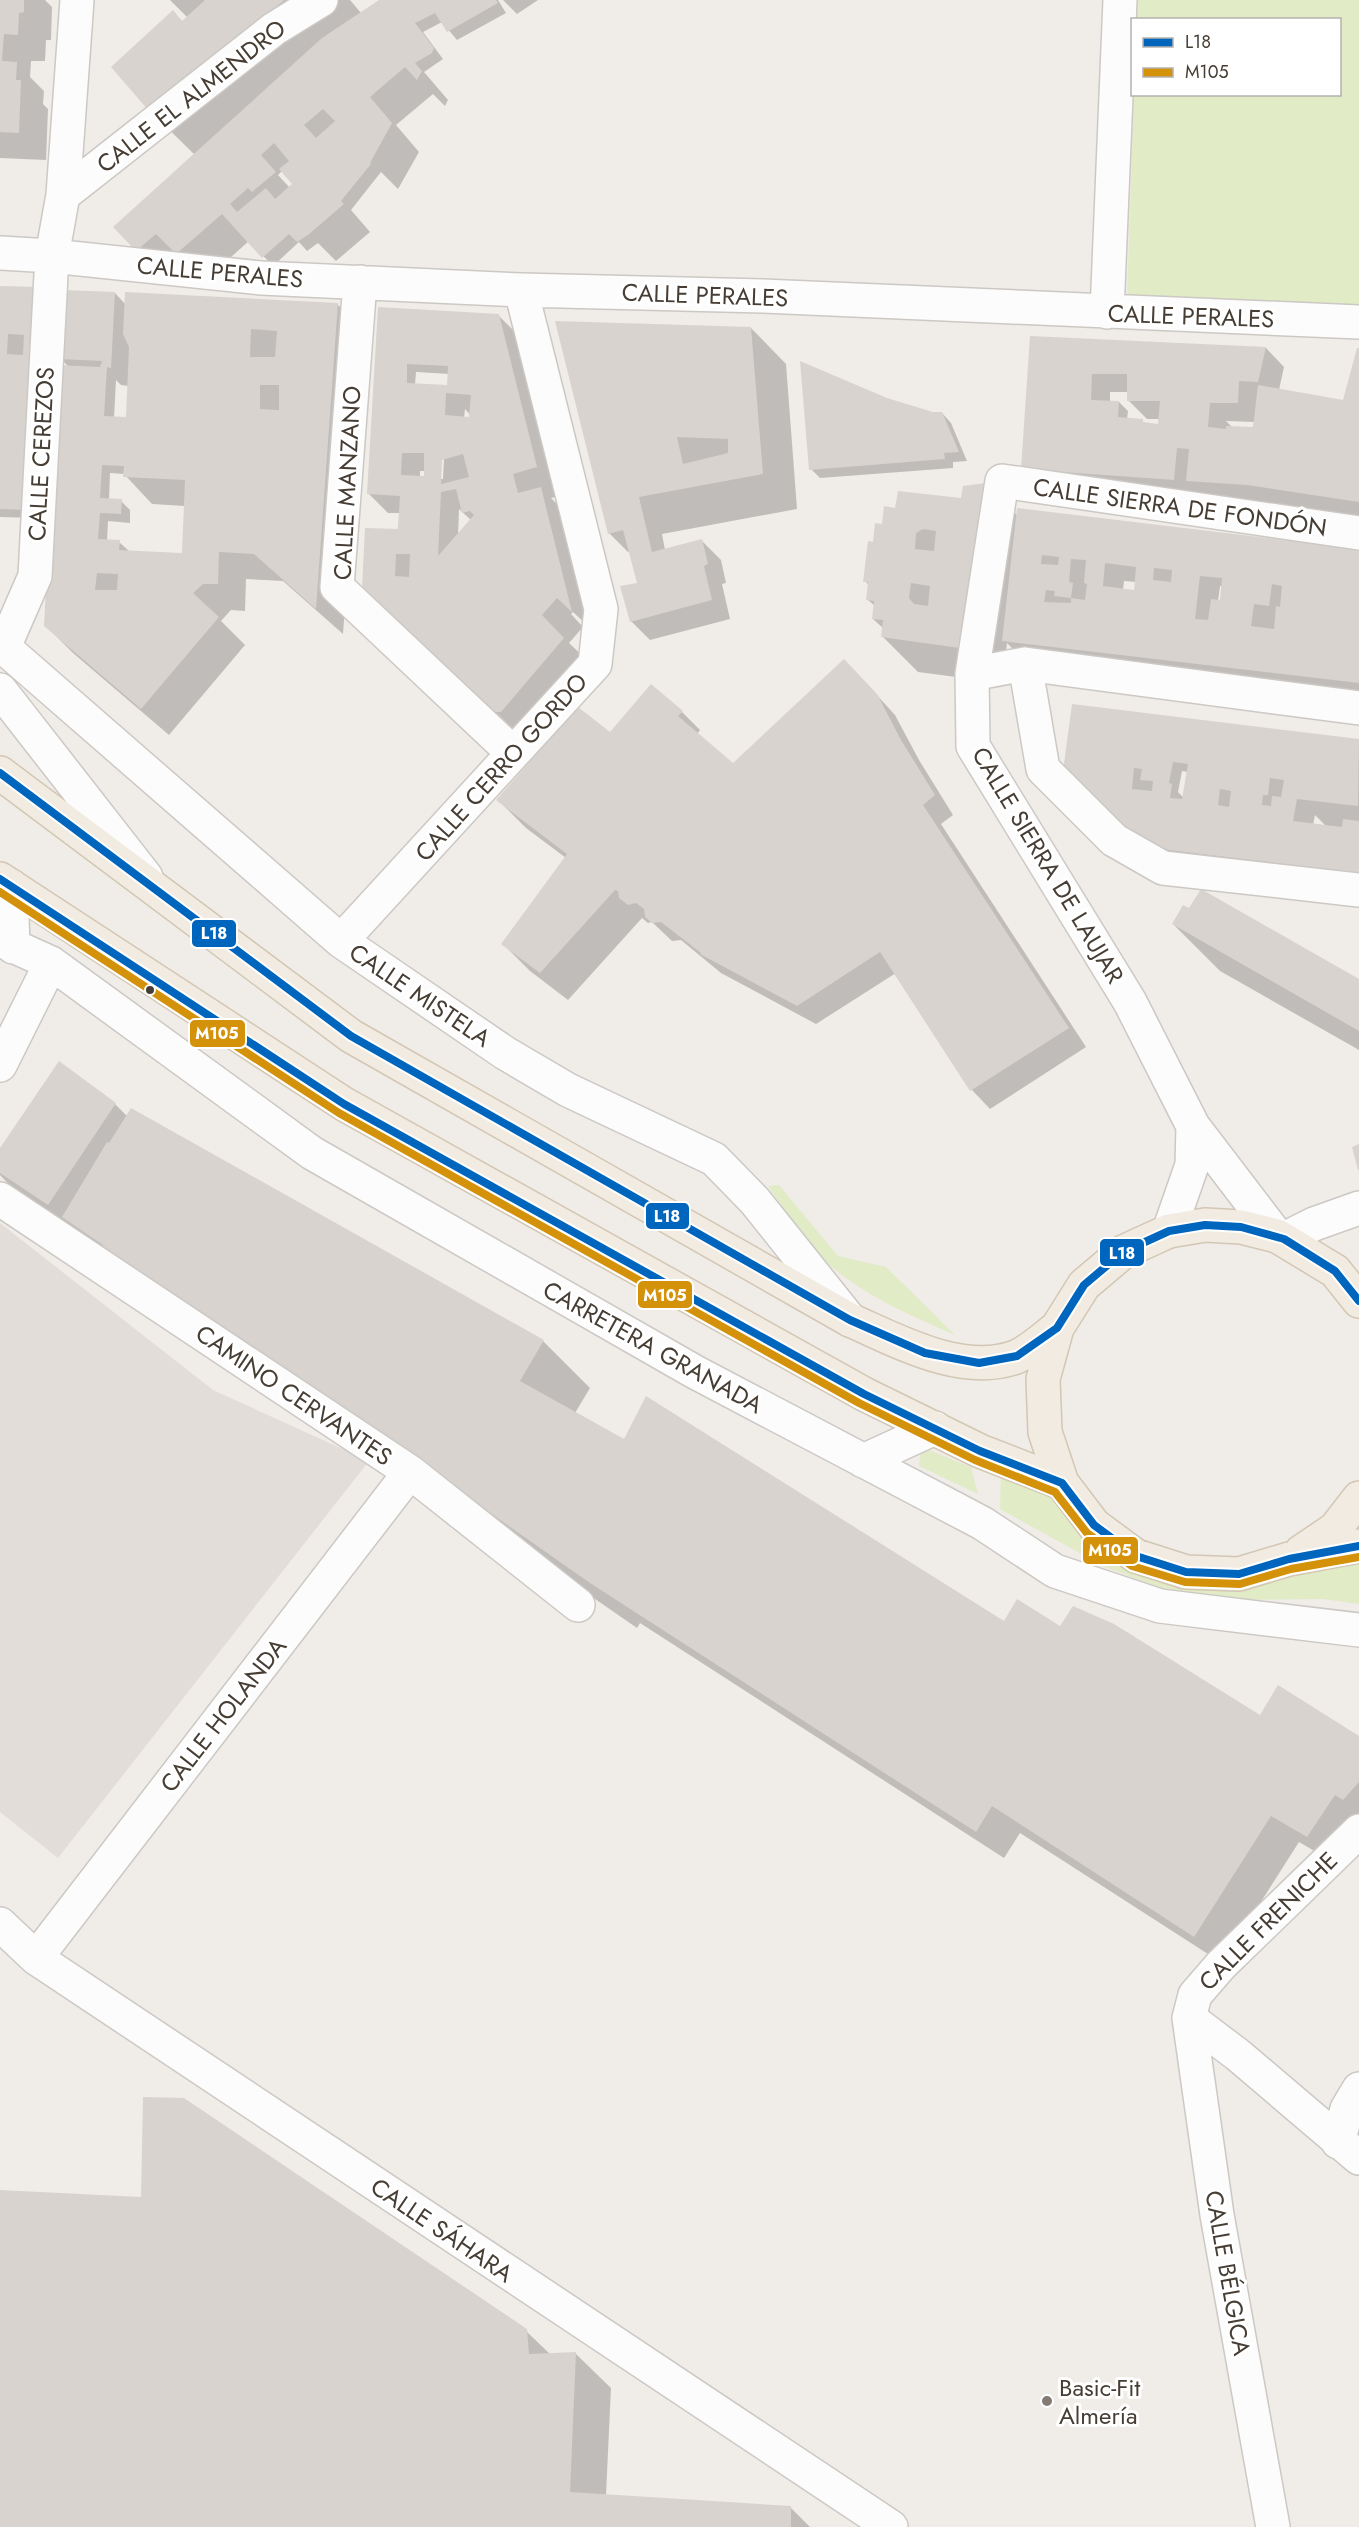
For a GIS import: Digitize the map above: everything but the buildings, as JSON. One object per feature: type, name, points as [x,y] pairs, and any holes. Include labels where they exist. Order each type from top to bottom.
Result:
[{"type":"main road","points":[[0,773],[162,897],[351,1036],[850,1320],[926,1353],[979,1363],[1017,1356],[1057,1328]]},
{"type":"main road","points":[[5,882],[344,1104],[864,1394],[980,1451],[1062,1483]]},
{"type":"main road","points":[[1359,1301],[1335,1271],[1280,1237],[1241,1227],[1205,1225],[1169,1231],[1122,1252],[1084,1285],[1057,1328],[1043,1379],[1045,1432],[1062,1483],[1094,1525],[1136,1556],[1186,1572],[1239,1574],[1289,1559],[1359,1546]]},
{"type":"main road","points":[[1289,1559],[1335,1529],[1359,1498]]},
{"type":"street","name":"CALLE CEREZOS","points":[[2,645],[34,576],[52,256],[63,195],[77,0]]},
{"type":"street","name":"CALLE EL ALMENDRO","points":[[63,195],[274,29],[321,0]]},
{"type":"street","points":[[1107,312],[1120,0]]},
{"type":"street","name":"CALLE PERALES","points":[[0,253],[52,256],[261,278],[521,290],[763,296],[1359,322]]},
{"type":"street","name":"CALLE MANZANO","points":[[360,282],[337,587],[513,753]]},
{"type":"street","name":"CALLE CERRO GORDO","points":[[341,941],[595,664],[601,609],[521,290]]},
{"type":"street","name":"CALLE SIERRA DE FONDÓN","points":[[1002,481],[1359,533]]},
{"type":"street","name":"CALLE SIERRA DE LAUJAR","points":[[1002,481],[972,674],[973,746],[1130,1002],[1193,1126],[1280,1237]]},
{"type":"street","name":"CALLE MISTELA","points":[[2,645],[341,941],[505,1053],[568,1090],[714,1159],[755,1202],[850,1320]]},
{"type":"street","points":[[972,674],[1025,664],[1359,708]]},
{"type":"street","points":[[1025,664],[1043,769],[1114,840],[1163,868],[1359,890]]},
{"type":"street","points":[[0,690],[162,897]]},
{"type":"street","points":[[5,882],[7,943]]},
{"type":"street","name":"CARRETERA GRANADA","points":[[7,943],[51,963],[312,1153],[695,1372],[982,1523],[1055,1571],[1160,1606],[1359,1630]]},
{"type":"street","points":[[0,1065],[51,963]]},
{"type":"street","name":"CALLE SIERRA DE LAUJAR","points":[[1169,1231],[1192,1165],[1193,1126]]},
{"type":"street","name":"CAMINO CERVANTES","points":[[0,1199],[410,1472],[578,1605]]},
{"type":"street","points":[[1280,1237],[1359,1208]]},
{"type":"street","points":[[863,1461],[935,1428]]},
{"type":"street","name":"CALLE HOLANDA","points":[[36,1958],[410,1472]]},
{"type":"street","name":"CALLE FRENICHE","points":[[1189,2018],[1194,1995],[1221,1965],[1359,1831]]},
{"type":"street","name":"CALLE SÁHARA","points":[[0,1924],[36,1958],[891,2527]]},
{"type":"street","points":[[1189,2018],[1238,2055],[1348,2150]]},
{"type":"street","name":"CALLE BÉLGICA","points":[[1189,2018],[1217,2215],[1268,2521]]},
{"type":"street","points":[[1348,2150],[1347,2109],[1359,2089]]},
{"type":"shaded area","points":[[0,1223],[213,1390],[369,1461],[58,1858],[0,1812]]},
{"type":"green space","points":[[1137,0],[1359,0],[1359,306],[1127,297],[1134,96],[1341,96],[1341,18],[1137,18]]},
{"type":"green space","points":[[779,1185],[838,1256],[886,1267],[955,1335],[880,1300],[829,1264],[808,1243],[768,1186]]},
{"type":"green space","points":[[921,1447],[971,1467],[978,1494],[919,1466]]},
{"type":"green space","points":[[1001,1473],[1056,1493],[1126,1561],[1299,1571],[1359,1561],[1359,1604],[1323,1599],[1194,1600],[1105,1567],[1000,1509]]},
{"type":"transit line","name":"L18","points":[[0,773],[351,1036],[850,1320],[925,1353],[979,1363],[1017,1356],[1057,1328],[1084,1285],[1123,1252],[1169,1231],[1205,1225],[1241,1227],[1284,1239],[1335,1271],[1359,1301]]},
{"type":"transit line","name":"L18","points":[[0,879],[344,1104],[864,1394],[980,1451],[1062,1483],[1094,1525],[1136,1556],[1186,1572],[1239,1574],[1289,1559],[1359,1546]]},
{"type":"transit line","name":"M105","points":[[0,892],[339,1113],[859,1403],[975,1460],[1055,1492],[1087,1533],[1132,1566],[1185,1582],[1240,1584],[1291,1569],[1359,1557]]},
{"type":"place","name":"Basic-Fit Almería","points":[[1047,2401]]}]
